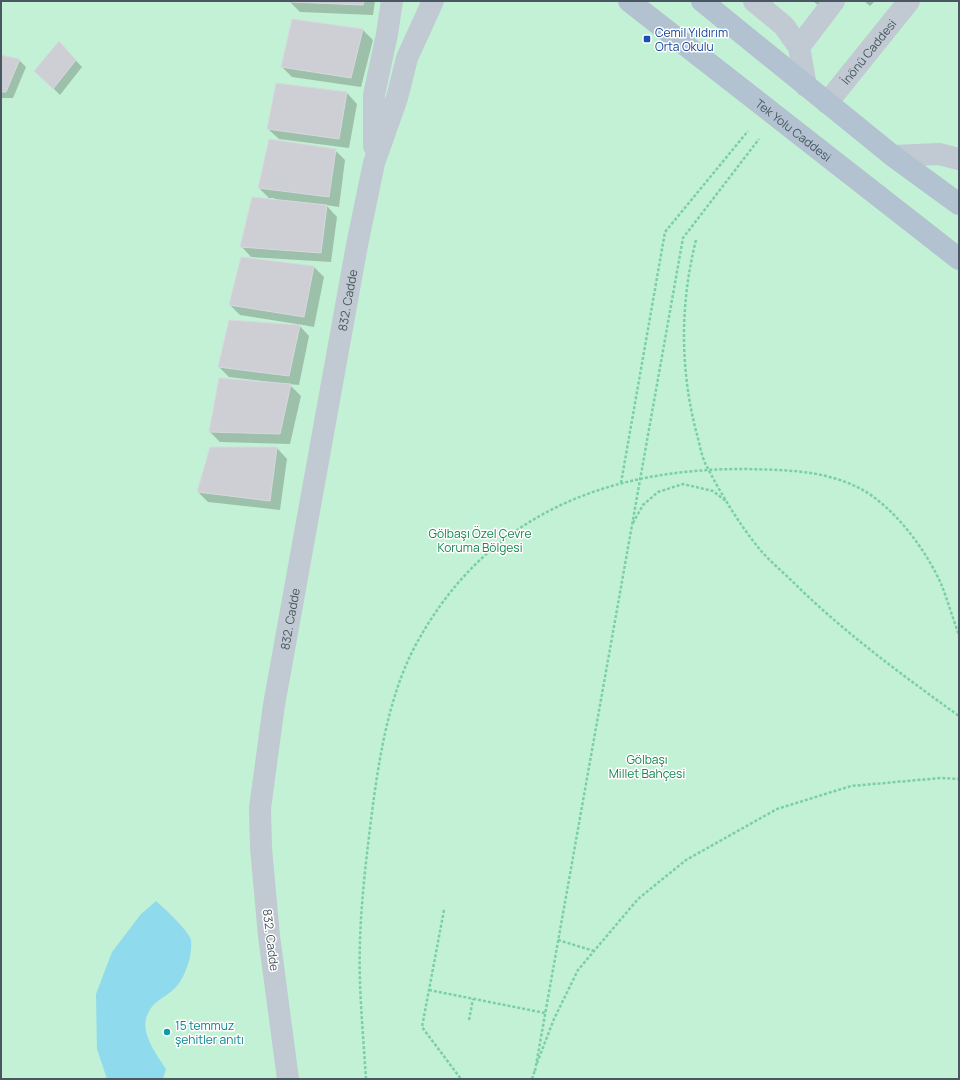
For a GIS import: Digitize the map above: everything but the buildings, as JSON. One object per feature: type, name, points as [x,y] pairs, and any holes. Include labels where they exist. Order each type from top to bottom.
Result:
[{"type":"main road","name":"Tek Yolu Caddesi","points":[[629,1],[959,259]]},
{"type":"main road","points":[[702,1],[893,156],[959,204]]},
{"type":"street","name":"832. Cadde","points":[[374,163],[374,95],[388,34],[392,1]]},
{"type":"street","name":"832. Cadde","points":[[288,1079],[268,921],[261,848],[260,808],[274,705],[357,244],[374,163],[397,98],[407,58],[433,1]]},
{"type":"street","points":[[754,1],[784,26],[799,47],[806,86]]},
{"type":"street","points":[[799,47],[834,1]]},
{"type":"street","name":"İnönü Caddesi","points":[[827,103],[909,1]]},
{"type":"street","points":[[893,156],[939,154],[959,159]]},
{"type":"path","points":[[621,482],[666,232],[748,131]]},
{"type":"path","points":[[535,1071],[683,238],[759,139]]},
{"type":"path","points":[[696,240],[688,275],[684,320],[684,368],[693,417],[705,462],[729,503],[762,552],[816,604],[887,663],[959,716]]},
{"type":"path","points":[[366,1079],[360,981],[362,897],[378,766],[394,700],[412,654],[443,600],[485,554],[520,527],[582,495],[621,482],[710,470],[785,470],[814,473],[859,488],[890,511],[918,544],[941,585],[959,635]]},
{"type":"path","points":[[632,524],[643,505],[658,492],[683,484],[713,491],[729,503]]},
{"type":"path","points":[[532,1079],[554,1019],[578,970],[638,899],[686,860],[777,809],[851,786],[941,778],[959,779]]},
{"type":"path","points":[[444,910],[422,1027],[461,1079]]},
{"type":"path","points":[[558,940],[594,952]]},
{"type":"path","points":[[429,990],[545,1013]]},
{"type":"path","points":[[469,1020],[473,999]]},
{"type":"green space","name":"Gölbaşı Özel Çevre Koruma Bölgesi","points":[[1,1],[959,1],[959,1079],[1,1079]]},
{"type":"water","points":[[156,901],[186,931],[191,940],[189,961],[181,981],[175,988],[152,1007],[145,1023],[150,1044],[166,1069],[163,1079],[107,1079],[97,1049],[96,994],[112,952],[141,914]]},
{"type":"place","name":"Cemil Yıldırım Orta Okulu","points":[[647,39]]},
{"type":"place","name":"15 temmuz şehitler anıtı","points":[[167,1032]]},
{"type":"park label","name":"Gölbaşı Millet Bahçesi","points":[[647,766]]}]
